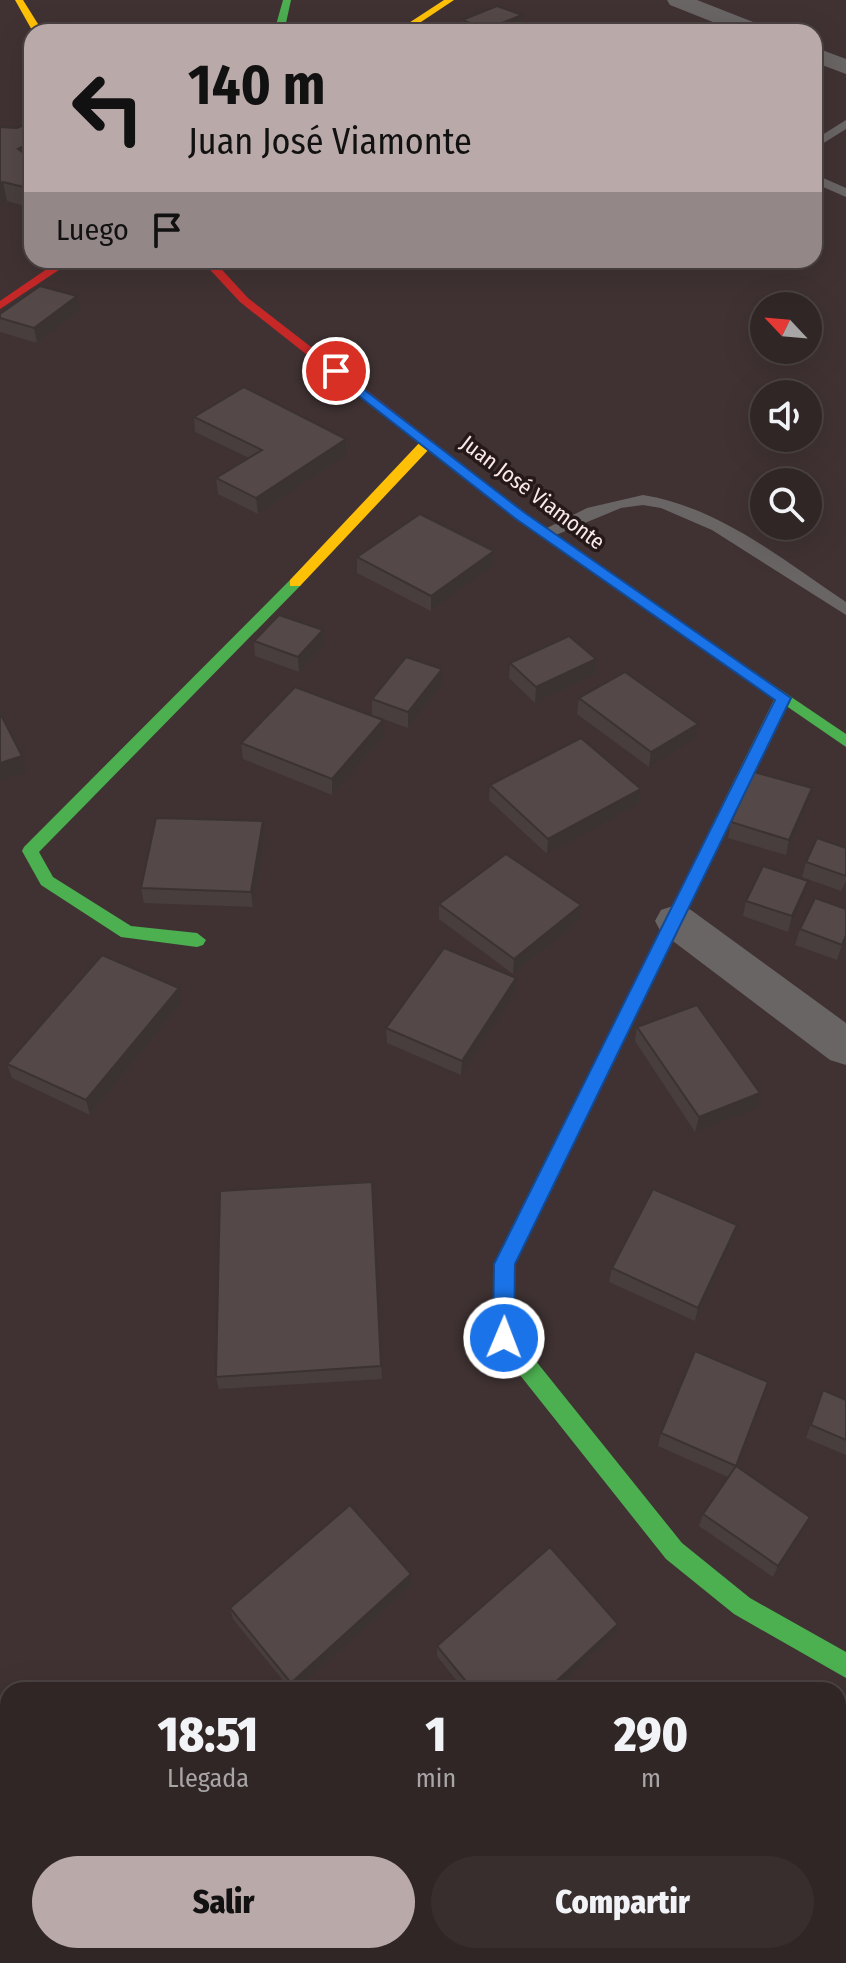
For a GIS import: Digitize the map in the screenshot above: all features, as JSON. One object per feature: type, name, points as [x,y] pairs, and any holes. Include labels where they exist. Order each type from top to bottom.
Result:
[{"type":"street","points":[[19,0],[33,24]]},
{"type":"street","points":[[281,24],[287,0]]},
{"type":"street","points":[[412,24],[450,0]]},
{"type":"street","points":[[678,0],[738,24]]},
{"type":"street","points":[[822,57],[846,67]]},
{"type":"street","points":[[0,306],[56,268]]},
{"type":"street","name":"Juan José Viamonte","points":[[214,268],[244,300],[545,533],[846,742]]},
{"type":"street","points":[[197,940],[127,932],[47,881],[30,851],[389,487],[427,443]]},
{"type":"street","points":[[783,698],[505,1264],[504,1338],[674,1551],[742,1606],[846,1666]]},
{"type":"street","points":[[676,921],[846,1047]]},
{"type":"lane","points":[[822,140],[846,124]]},
{"type":"lane","points":[[822,182],[846,193]]},
{"type":"lane","points":[[545,533],[618,504],[646,500],[675,507],[707,521],[846,610]]},
{"type":"building","points":[[497,6],[522,15],[499,24],[473,24],[462,20]]},
{"type":"building","points":[[24,125],[24,146],[18,149],[24,153],[24,187],[0,183],[0,127]]},
{"type":"building","points":[[40,286],[77,296],[34,328],[0,318],[0,314]]},
{"type":"building","points":[[244,387],[346,439],[256,498],[216,478],[262,450],[194,417]]},
{"type":"building","points":[[420,514],[494,551],[431,596],[357,557]]},
{"type":"building","points":[[279,615],[323,630],[298,657],[254,641]]},
{"type":"building","points":[[569,636],[596,659],[536,687],[510,663]]},
{"type":"building","points":[[406,657],[442,669],[408,712],[372,699]]},
{"type":"building","points":[[625,672],[698,724],[651,752],[579,698]]},
{"type":"building","points":[[295,687],[383,720],[332,779],[241,743]]},
{"type":"building","points":[[0,713],[22,756],[0,763]]},
{"type":"building","points":[[581,738],[641,789],[548,839],[490,785]]},
{"type":"building","points":[[754,772],[812,788],[789,840],[731,822]]},
{"type":"building","points":[[156,818],[263,821],[251,892],[141,888]]},
{"type":"building","points":[[817,838],[846,848],[846,876],[806,862]]},
{"type":"building","points":[[506,854],[581,905],[514,959],[439,904]]},
{"type":"building","points":[[763,866],[808,881],[792,916],[746,901]]},
{"type":"building","points":[[815,898],[846,909],[846,935],[842,945],[800,929]]},
{"type":"building","points":[[444,948],[516,978],[462,1061],[386,1028]]},
{"type":"building","points":[[102,955],[179,988],[86,1100],[7,1064]]},
{"type":"building","points":[[697,1005],[760,1093],[699,1117],[637,1027]]},
{"type":"building","points":[[372,1182],[381,1366],[216,1377],[220,1191]]},
{"type":"building","points":[[653,1189],[737,1225],[698,1308],[612,1268]]},
{"type":"building","points":[[695,1351],[768,1382],[736,1466],[661,1433]]},
{"type":"building","points":[[823,1390],[846,1400],[846,1440],[811,1425]]},
{"type":"building","points":[[736,1466],[810,1517],[778,1566],[703,1514]]},
{"type":"building","points":[[350,1505],[411,1574],[292,1682],[230,1608]]},
{"type":"building","points":[[550,1547],[618,1624],[556,1682],[466,1682],[437,1646]]},
{"type":"traffic: fast","points":[[281,24],[287,0]]},
{"type":"traffic: fast","points":[[197,940],[127,932],[47,881],[30,851],[295,583]]},
{"type":"traffic: fast","points":[[630,592],[846,742]]},
{"type":"traffic: fast","points":[[504,1309],[504,1338],[674,1551],[742,1606],[846,1666]]},
{"type":"traffic: slow","points":[[19,0],[33,24]]},
{"type":"traffic: slow","points":[[412,24],[450,0]]},
{"type":"traffic: slow","points":[[295,583],[427,443]]},
{"type":"traffic: slow","points":[[504,1309],[505,1264],[783,698]]},
{"type":"traffic: jam","points":[[0,306],[56,268]]},
{"type":"traffic: jam","points":[[214,268],[244,300],[520,516],[630,592]]},
{"type":"route","points":[[336,371],[520,516],[783,698],[505,1264],[504,1338]]}]
